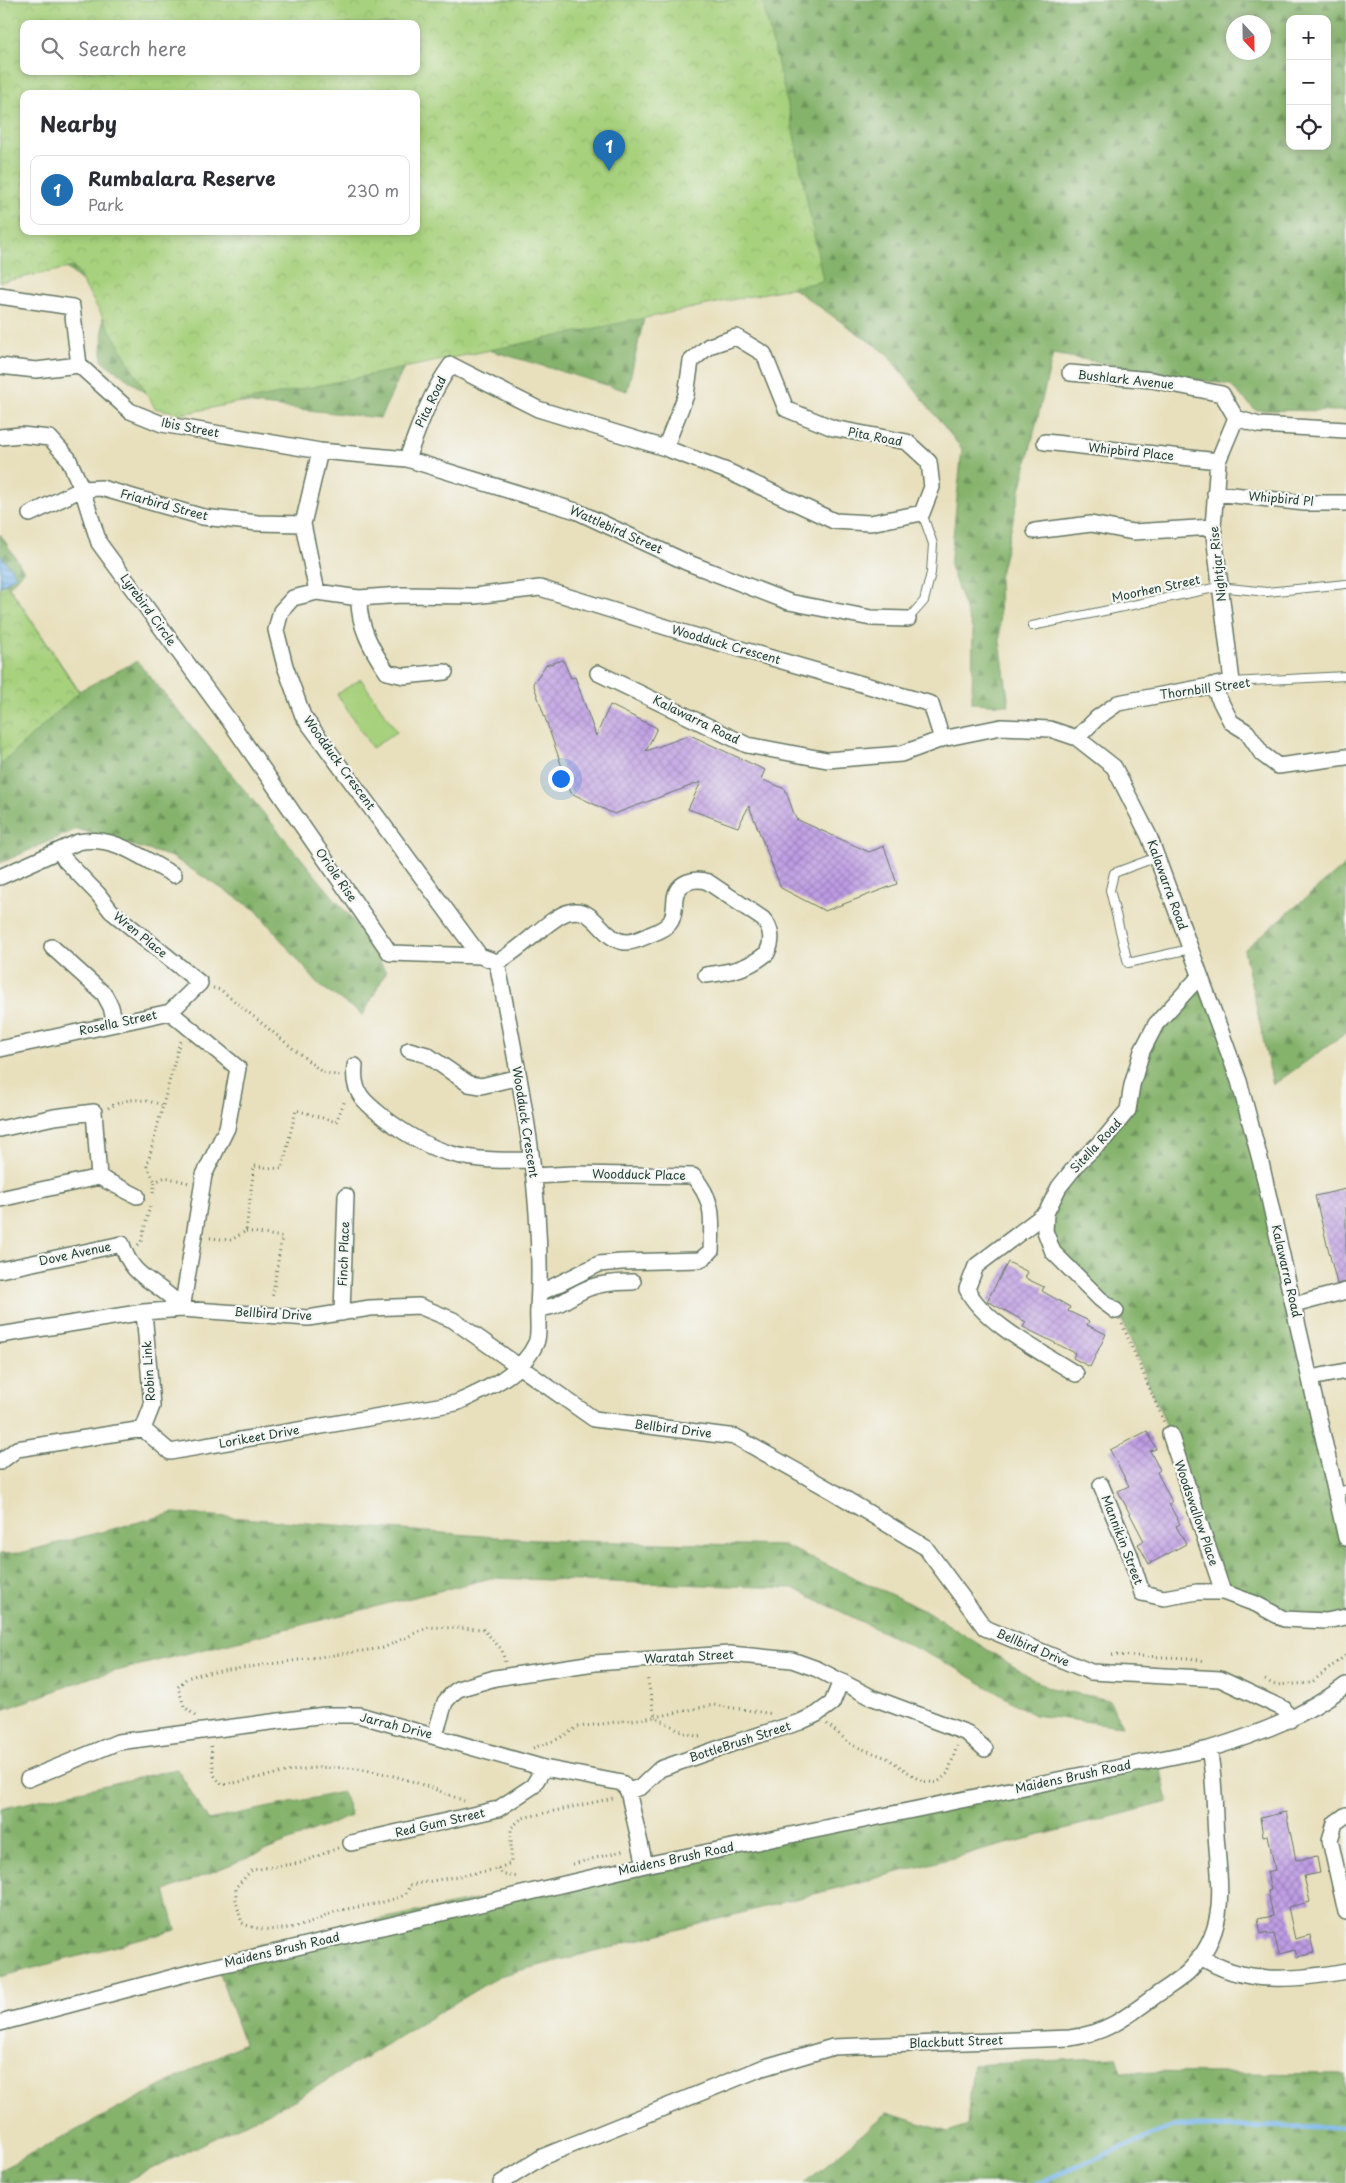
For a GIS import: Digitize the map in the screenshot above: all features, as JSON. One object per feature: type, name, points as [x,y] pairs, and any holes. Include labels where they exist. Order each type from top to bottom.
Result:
[{"type":"street","points":[[0,296],[72,307],[79,365],[36,370],[0,366]]},
{"type":"street","name":"Pita Road","points":[[407,459],[438,383],[451,365],[538,409],[665,448],[727,471],[834,521],[870,523],[922,513],[932,487],[929,462],[907,442],[833,428],[786,409],[764,354],[736,338],[709,346],[691,361],[686,395],[665,448]]},
{"type":"street","name":"Ibis Street","points":[[79,365],[130,411],[162,424],[320,452]]},
{"type":"street","name":"Bushlark Avenue","points":[[1070,373],[1152,380],[1222,394],[1236,418]]},
{"type":"street","points":[[1236,418],[1258,425],[1346,430]]},
{"type":"street","name":"Nightjar Rise","points":[[1232,682],[1213,527],[1218,461],[1236,418]]},
{"type":"street","name":"Lyrebird Circle","points":[[0,437],[21,435],[50,438],[68,458],[82,488],[99,543],[231,723]]},
{"type":"street","name":"Whipbird Place","points":[[1045,442],[1218,461]]},
{"type":"street","points":[[317,592],[303,524],[320,452]]},
{"type":"street","name":"Wattlebird Street","points":[[320,452],[407,459],[576,511],[686,562],[789,602],[871,618],[908,619]]},
{"type":"street","name":"Friarbird Street","points":[[30,514],[82,488],[102,488],[203,517],[258,524],[303,524]]},
{"type":"street","name":"Whipbird Pl","points":[[1215,493],[1305,503],[1346,503]]},
{"type":"street","points":[[1035,531],[1091,524],[1133,532],[1213,527]]},
{"type":"street","name":"Woodduck Crescent","points":[[480,956],[303,716],[285,666],[276,630],[281,611],[292,598],[317,592],[360,598],[401,595],[474,596],[540,588],[685,633],[930,704],[942,739]]},
{"type":"street","points":[[360,598],[359,606],[371,648],[386,672],[404,676],[445,672]]},
{"type":"street","name":"Kalawarra Road","points":[[598,673],[746,745],[827,760],[902,754],[942,739],[1001,727],[1050,729],[1076,738],[1114,767],[1149,836],[1239,1081],[1262,1163],[1310,1378],[1341,1491],[1346,1538]]},
{"type":"street","name":"Thornbill Street","points":[[1076,738],[1097,718],[1118,703],[1232,682]]},
{"type":"street","points":[[1212,686],[1231,722],[1247,732],[1262,754],[1278,766],[1346,757]]},
{"type":"street","name":"Oriole Rise","points":[[231,723],[390,953],[480,956]]},
{"type":"street","points":[[0,877],[78,842],[88,840],[111,843],[132,850],[174,875]]},
{"type":"street","name":"Wren Place","points":[[60,850],[64,860],[98,894],[111,911],[200,983]]},
{"type":"street","points":[[480,956],[497,962],[515,952],[559,916],[571,911],[590,915],[613,938],[630,942],[660,930],[670,921],[674,913],[675,899],[679,890],[686,883],[698,880],[708,882],[763,919],[771,936],[767,953],[750,966],[730,972],[706,975]]},
{"type":"street","points":[[52,947],[104,994],[111,1007],[115,1024]]},
{"type":"street","name":"Woodduck Crescent","points":[[497,962],[519,1077],[533,1168],[540,1293],[537,1342],[520,1365]]},
{"type":"street","name":"Sitella Road","points":[[1076,1374],[986,1316],[972,1299],[967,1289],[976,1266],[1046,1213],[1059,1187],[1079,1162],[1105,1138],[1128,1110],[1132,1085],[1142,1051],[1156,1024],[1200,976]]},
{"type":"street","points":[[170,1012],[200,983]]},
{"type":"street","name":"Rosella Street","points":[[0,1047],[170,1012],[238,1068],[227,1128],[204,1175],[194,1236],[178,1309]]},
{"type":"street","points":[[409,1050],[427,1055],[469,1084],[481,1086],[519,1077]]},
{"type":"street","points":[[354,1073],[365,1103],[414,1140],[430,1148],[460,1157],[533,1168]]},
{"type":"street","points":[[0,1129],[54,1117],[94,1115],[99,1177]]},
{"type":"street","name":"Woodduck Place","points":[[533,1168],[572,1174],[692,1176],[700,1185],[710,1203],[712,1225],[711,1250],[700,1260],[599,1264],[540,1293]]},
{"type":"street","points":[[0,1199],[99,1177],[137,1196]]},
{"type":"street","name":"Finch Place","points":[[342,1313],[346,1196]]},
{"type":"street","points":[[1046,1213],[1045,1231],[1053,1252],[1100,1299],[1116,1311]]},
{"type":"street","name":"Dove Avenue","points":[[0,1270],[122,1244],[126,1259],[141,1275],[172,1298],[178,1309]]},
{"type":"street","points":[[538,1309],[555,1307],[583,1290],[614,1282],[633,1282]]},
{"type":"street","points":[[1294,1305],[1346,1291]]},
{"type":"street","name":"Bellbird Drive","points":[[0,1335],[144,1312],[178,1309],[308,1318],[370,1308],[419,1306],[453,1320],[520,1365],[594,1419],[736,1437],[826,1487],[925,1546],[985,1628],[1091,1672],[1220,1679],[1284,1709],[1290,1720]]},
{"type":"street","name":"Robin Link","points":[[142,1429],[152,1406],[144,1312]]},
{"type":"street","name":"Lorikeet Drive","points":[[142,1429],[170,1452],[349,1422],[456,1403],[487,1390],[520,1365]]},
{"type":"street","points":[[1310,1378],[1346,1372]]},
{"type":"street","points":[[0,1462],[17,1449],[142,1429]]},
{"type":"street","name":"Woodswallow Place","points":[[1170,1434],[1223,1592]]},
{"type":"street","name":"Mannikin Street","points":[[1101,1485],[1130,1555],[1142,1593],[1164,1598],[1197,1592],[1223,1592],[1256,1604],[1284,1620],[1326,1621],[1346,1617]]},
{"type":"street","name":"Waratah Street","points":[[435,1735],[445,1702],[454,1691],[495,1678],[594,1664],[738,1654],[792,1660],[817,1669],[871,1697],[967,1734],[985,1749]]},
{"type":"street","name":"BottleBrush Street","points":[[628,1791],[641,1787],[660,1769],[800,1722],[817,1714],[832,1703],[841,1681]]},
{"type":"street","name":"Maidens Brush Road","points":[[0,2023],[204,1969],[645,1865],[1209,1749],[1258,1734],[1290,1720],[1346,1685]]},
{"type":"street","name":"Jarrah Drive","points":[[28,1779],[118,1742],[325,1715],[359,1715],[435,1735],[544,1768],[614,1781],[622,1784],[628,1791]]},
{"type":"street","name":"Blackbutt Street","points":[[501,2183],[520,2169],[551,2153],[762,2068],[833,2047],[1070,2038],[1101,2032],[1125,2018],[1187,1972],[1200,1956],[1213,1934],[1220,1912],[1217,1838],[1209,1749]]},
{"type":"street","name":"Red Gum Street","points":[[351,1843],[498,1809],[533,1786],[544,1768]]},
{"type":"street","points":[[628,1791],[645,1865]]},
{"type":"street","points":[[1346,1815],[1335,1823],[1330,1840],[1346,1912]]},
{"type":"street","points":[[1200,1956],[1221,1969],[1262,1978],[1282,1979],[1346,1971]]},
{"type":"lane","points":[[908,619],[924,601],[932,573],[933,544],[922,513]]},
{"type":"lane","name":"Moorhen Street","points":[[1032,626],[1219,587],[1267,592],[1346,584]]},
{"type":"lane","name":"Thornbill Street","points":[[1232,682],[1346,676]]},
{"type":"lane","points":[[1157,857],[1114,873],[1110,890],[1128,963],[1190,949]]},
{"type":"path","points":[[200,983],[221,990],[322,1072],[354,1073],[336,1122],[296,1110],[282,1169],[254,1166],[246,1231]]},
{"type":"path","points":[[126,1259],[141,1242],[155,1182],[147,1166],[185,1023]]},
{"type":"path","points":[[94,1115],[122,1100],[142,1099],[163,1106]]},
{"type":"path","points":[[155,1182],[165,1177],[202,1186]]},
{"type":"path","points":[[194,1236],[230,1240],[246,1231],[282,1237],[270,1315]]},
{"type":"path","points":[[1116,1311],[1170,1434]]},
{"type":"path","points":[[471,1803],[433,1788],[375,1770],[347,1767],[315,1768],[222,1785],[214,1775],[210,1730],[184,1706],[178,1687],[188,1678],[200,1674],[382,1648],[429,1627],[483,1629],[502,1650],[509,1676]]},
{"type":"path","points":[[532,1748],[556,1740],[578,1727],[655,1718],[643,1660]]},
{"type":"path","points":[[351,1843],[300,1863],[252,1870],[236,1887],[236,1902],[242,1923],[254,1929],[284,1928],[300,1925],[340,1910],[388,1902],[406,1894],[410,1885],[497,1869],[511,1863],[511,1828],[522,1818],[590,1802],[610,1801],[628,1791]]},
{"type":"path","points":[[565,1866],[640,1846]]},
{"type":"path","points":[[497,1869],[504,1875],[518,1878],[528,1875]]},
{"type":"green space","points":[[0,0],[1346,0],[1346,411],[1255,410],[1230,385],[1053,354],[999,578],[1000,642],[1009,705],[972,703],[973,631],[950,566],[962,449],[886,353],[781,280],[656,267],[627,391],[422,330],[380,418],[145,392],[102,361],[103,298],[26,235],[420,235],[420,90],[20,90],[20,230],[0,214]]},
{"type":"green space","points":[[0,0],[762,0],[789,110],[823,281],[182,414],[155,408],[74,267],[0,282]]},
{"type":"green space","points":[[0,534],[24,571],[9,587],[79,691],[137,661],[364,934],[386,972],[363,1015],[319,985],[256,910],[172,857],[77,829],[0,863],[0,587],[16,575],[0,554]]},
{"type":"green space","points":[[0,583],[9,587],[79,692],[0,765]]},
{"type":"green space","points":[[361,679],[397,732],[372,748],[337,694]]},
{"type":"green space","points":[[1346,864],[1346,1033],[1273,1085],[1244,950]]},
{"type":"green space","points":[[1200,976],[1239,1081],[1346,1535],[1346,1617],[1284,1619],[1223,1592],[1170,1434],[1116,1305],[1053,1252],[1046,1213],[1128,1110],[1142,1051]]},
{"type":"green space","points":[[174,1513],[536,1540],[785,1546],[925,1610],[1046,1687],[1109,1700],[1122,1726],[1034,1715],[956,1668],[793,1588],[491,1578],[92,1677],[0,1711],[0,1554],[20,1553]]},
{"type":"green space","points":[[1159,1761],[1168,1802],[499,1976],[296,2099],[122,2183],[0,2183],[0,2170],[244,2043],[216,1965],[264,1943]]},
{"type":"green space","points":[[177,1769],[208,1820],[343,1792],[351,1816],[165,1891],[176,1930],[0,1977],[0,1809]]},
{"type":"green space","points":[[1116,2057],[1121,2072],[1346,2074],[1346,2183],[805,2183],[887,2113],[948,2132],[967,2125],[973,2065]]},
{"type":"water","points":[[0,554],[16,575],[0,587]]},
{"type":"building","points":[[563,660],[571,678],[575,677],[596,736],[610,705],[657,728],[646,751],[690,735],[765,770],[761,779],[785,789],[796,819],[869,852],[884,846],[897,884],[825,911],[781,888],[749,806],[738,827],[688,809],[701,782],[614,814],[571,793],[533,683],[546,665]]},
{"type":"building","points":[[1346,1189],[1346,1282],[1337,1284],[1315,1196]]},
{"type":"building","points":[[1008,1262],[1028,1272],[1025,1278],[1044,1287],[1042,1291],[1070,1307],[1068,1311],[1089,1321],[1087,1325],[1106,1334],[1090,1367],[1073,1358],[1075,1353],[1023,1327],[1026,1322],[987,1301]]},
{"type":"building","points":[[1147,1431],[1156,1449],[1150,1451],[1160,1470],[1157,1472],[1172,1502],[1169,1504],[1180,1524],[1176,1526],[1186,1544],[1149,1564],[1138,1544],[1144,1541],[1118,1491],[1129,1486],[1110,1450]]},
{"type":"building","points":[[1286,1812],[1296,1860],[1317,1857],[1320,1873],[1304,1876],[1310,1902],[1288,1907],[1295,1939],[1310,1935],[1314,1953],[1297,1957],[1295,1950],[1279,1954],[1274,1934],[1268,1935],[1267,1932],[1261,1934],[1258,1919],[1273,1916],[1268,1891],[1271,1890],[1267,1872],[1275,1870],[1268,1835],[1263,1836],[1260,1818]]},
{"type":"waterway","points":[[1037,2183],[1174,2126],[1346,2127]]},
{"type":"place","name":"Rumbalara Reserve","points":[[609,171]]}]
